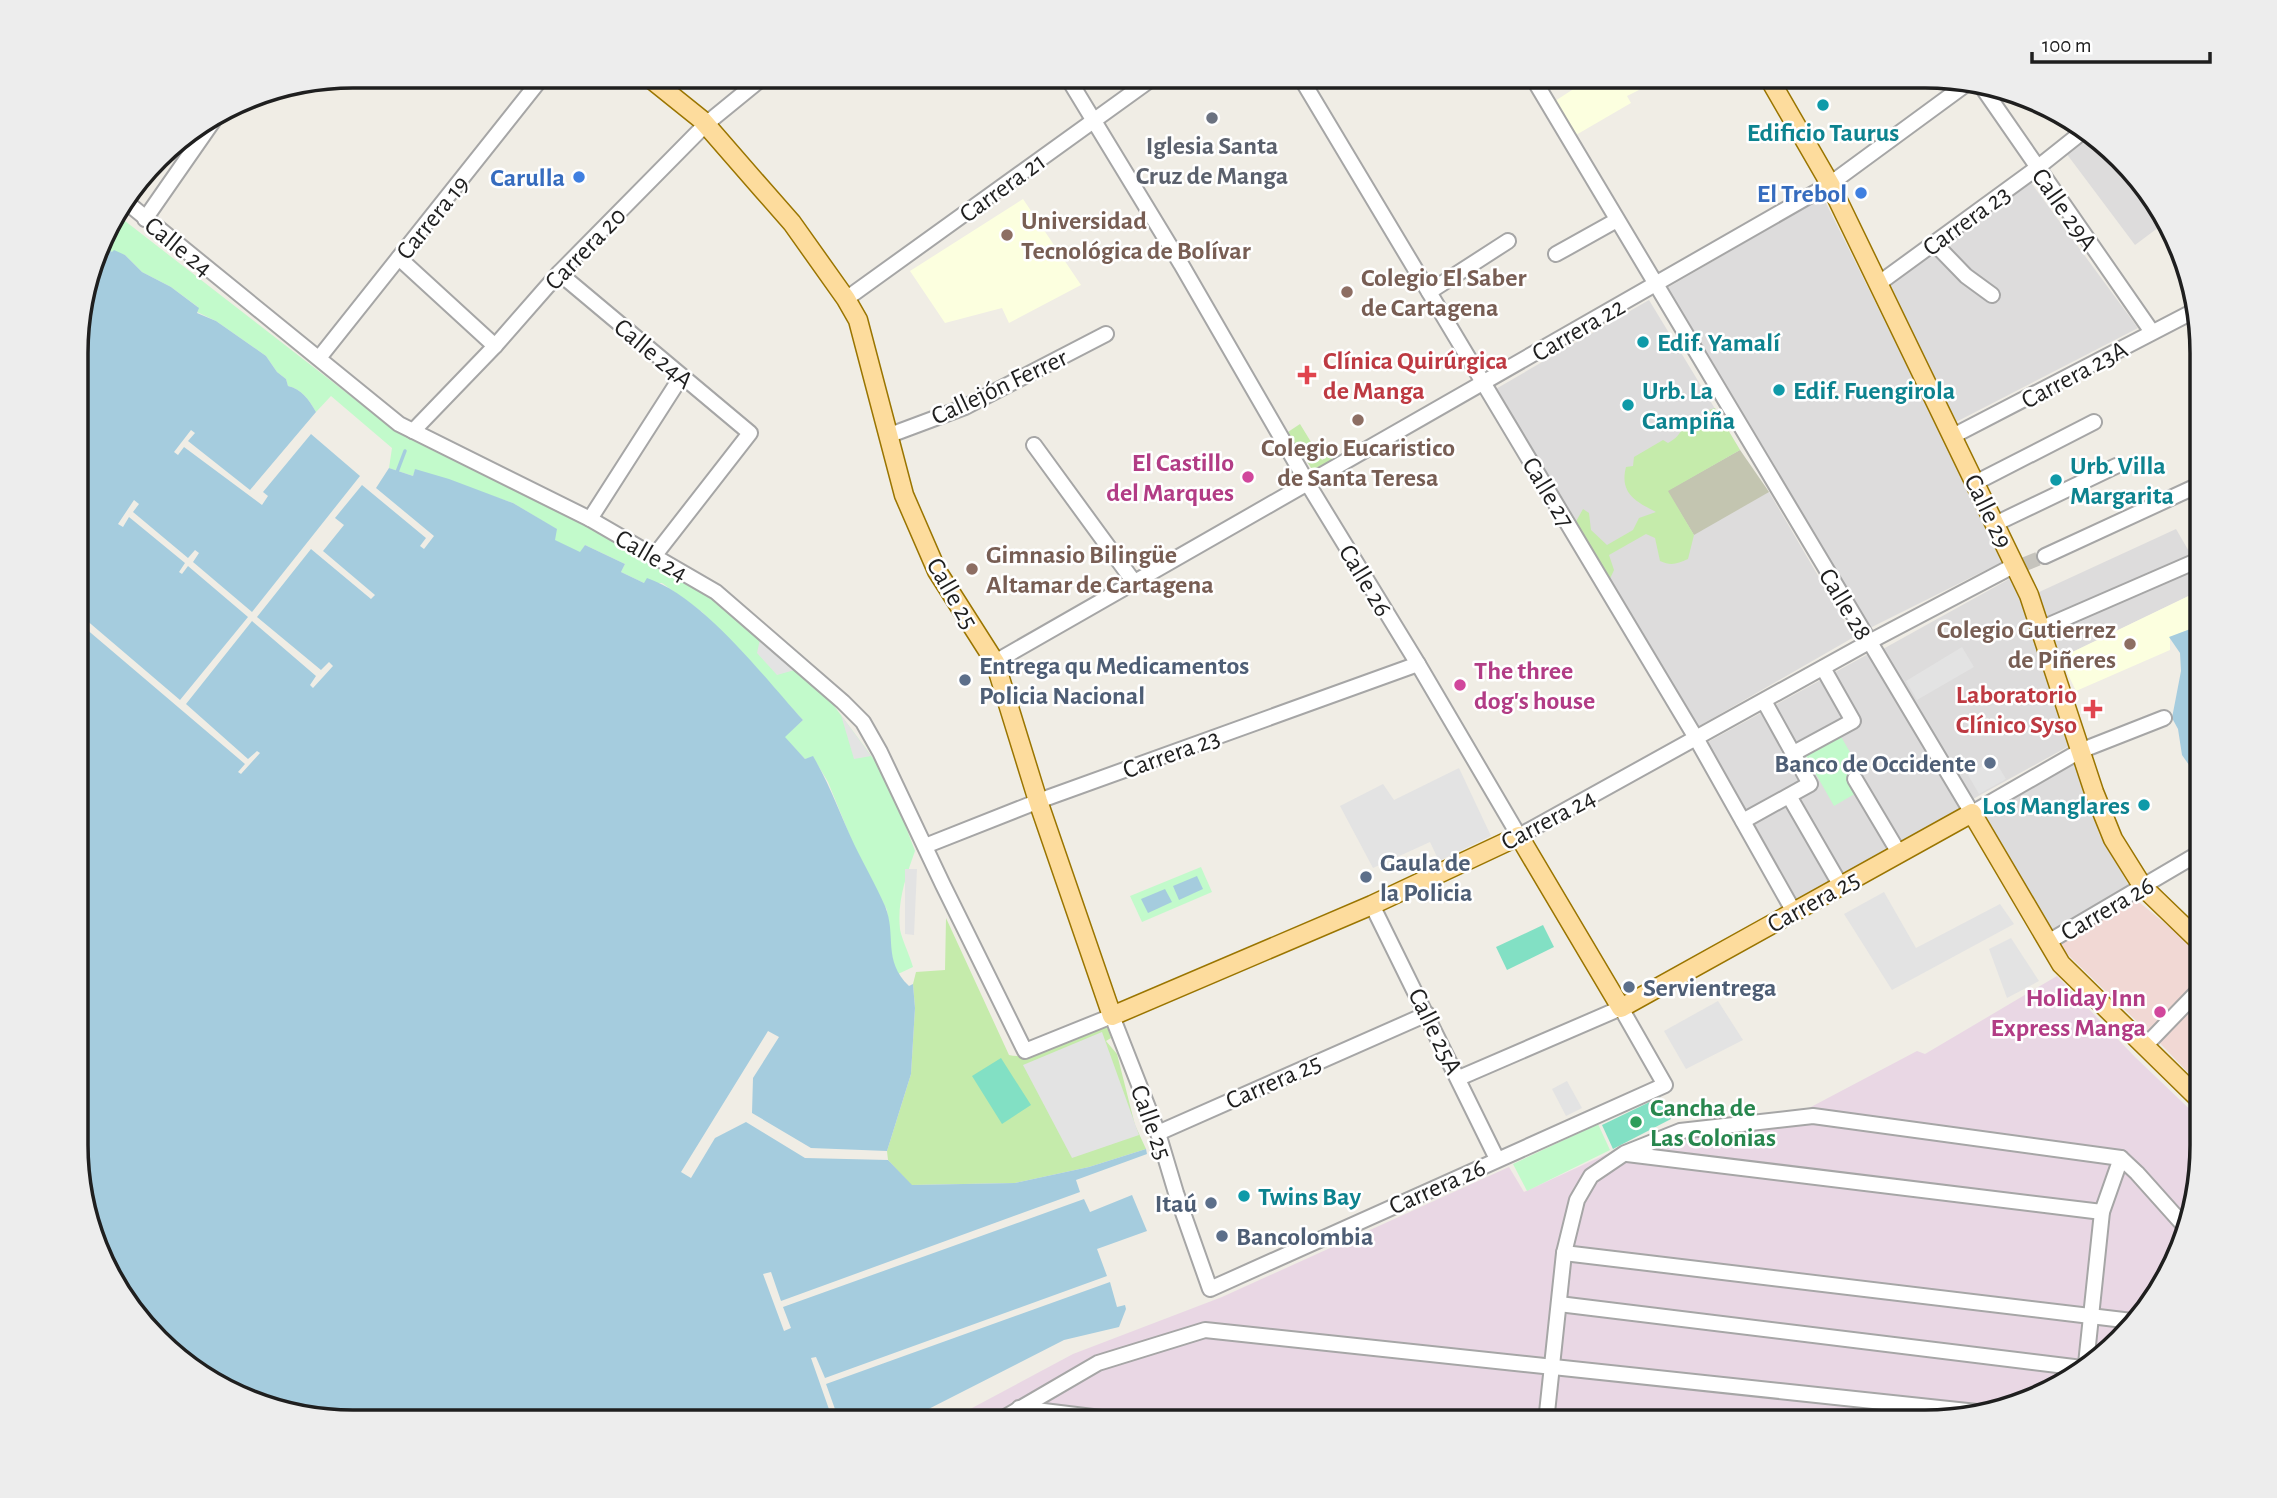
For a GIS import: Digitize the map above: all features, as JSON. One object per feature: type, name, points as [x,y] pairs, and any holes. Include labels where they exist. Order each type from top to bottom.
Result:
[{"type":"main road","name":"Calle 25","points":[[662,88],[706,124],[792,223],[858,320],[904,495],[937,571],[995,662],[1038,801],[1112,1016]]},
{"type":"main road","name":"Calle 29","points":[[1775,88],[1830,184],[1995,524],[2019,566],[2080,751],[2113,839],[2143,887],[2190,932]]},
{"type":"main road","name":"Carrera 25","points":[[1621,1008],[1972,813]]},
{"type":"main road","name":"Calle 28","points":[[1972,813],[2060,964],[2190,1090]]},
{"type":"main road","name":"Carrera 24","points":[[1112,1016],[1372,905],[1519,836]]},
{"type":"main road","name":"Calle 26","points":[[1519,836],[1621,1008]]},
{"type":"street","name":"Carrera 19","points":[[319,358],[534,88]]},
{"type":"street","name":"Carrera 20","points":[[413,431],[495,346],[559,273],[706,124],[750,88]]},
{"type":"street","name":"Calle 26","points":[[1074,88],[1519,836]]},
{"type":"street","name":"Carrera 21","points":[[846,299],[1139,88]]},
{"type":"street","name":"Calle 27","points":[[1307,88],[1696,738],[1794,912]]},
{"type":"street","name":"Calle 28","points":[[1539,88],[1972,813]]},
{"type":"street","name":"Carrera 22","points":[[995,662],[1830,184],[1958,90]]},
{"type":"street","name":"Calle 29A","points":[[1988,96],[2152,332]]},
{"type":"street","points":[[145,219],[206,132]]},
{"type":"street","name":"Carrera 23","points":[[1878,284],[2077,136]]},
{"type":"street","name":"Calle 24","points":[[131,206],[399,424],[590,519],[716,592],[844,702],[863,722],[880,752],[1025,1051]]},
{"type":"street","points":[[1556,254],[1616,220]]},
{"type":"street","points":[[1429,292],[1508,240]]},
{"type":"street","points":[[1935,244],[1966,276],[1992,295]]},
{"type":"street","points":[[398,258],[495,346]]},
{"type":"street","name":"Calle 24A","points":[[559,273],[750,433],[655,555]]},
{"type":"street","name":"Carrera 23A","points":[[1953,436],[2186,315]]},
{"type":"street","name":"Callejón Ferrer","points":[[890,435],[965,407],[1106,334]]},
{"type":"street","points":[[590,519],[681,377]]},
{"type":"street","points":[[1975,483],[2094,422]]},
{"type":"street","points":[[1034,446],[1134,582]]},
{"type":"street","points":[[1995,524],[2116,466]]},
{"type":"street","points":[[2045,556],[2190,489]]},
{"type":"street","points":[[2040,629],[2190,564]]},
{"type":"street","name":"Carrera 24","points":[[1519,836],[1869,642],[2019,566]]},
{"type":"street","name":"Carrera 23","points":[[925,846],[1038,801],[1418,664]]},
{"type":"street","points":[[1794,753],[1853,721],[1823,668]]},
{"type":"street","points":[[1743,821],[1810,784],[1764,701]]},
{"type":"street","name":"Carrera 25","points":[[1972,813],[2080,751],[2164,718]]},
{"type":"street","points":[[1855,779],[1899,853]]},
{"type":"street","points":[[1789,796],[1841,886]]},
{"type":"street","name":"Carrera 26","points":[[2048,942],[2190,859]]},
{"type":"street","name":"Calle 25A","points":[[1372,905],[1497,1159]]},
{"type":"street","points":[[2146,1046],[2190,1000]]},
{"type":"street","name":"Calle 26","points":[[1621,1008],[1665,1085]]},
{"type":"street","name":"Carrera 25","points":[[1459,1078],[1621,1008]]},
{"type":"street","name":"Carrera 25","points":[[1158,1133],[1427,1014]]},
{"type":"street","name":"Carrera 24","points":[[1025,1051],[1112,1016]]},
{"type":"street","name":"Calle 25","points":[[1112,1016],[1158,1133],[1176,1194],[1210,1289]]},
{"type":"street","name":"Carrera 26","points":[[1210,1289],[1665,1085]]},
{"type":"street","points":[[1548,1410],[1564,1253],[1577,1200],[1591,1176],[1625,1153],[1680,1131],[1813,1116],[2121,1158],[2178,1219]]},
{"type":"street","points":[[1625,1153],[2102,1212]]},
{"type":"street","points":[[2088,1355],[2102,1212],[2121,1158]]},
{"type":"street","points":[[1564,1253],[2124,1320]]},
{"type":"street","points":[[1559,1304],[2071,1367]]},
{"type":"street","points":[[1016,1410],[1098,1363],[1205,1330],[1950,1409]]},
{"type":"street","points":[[1019,1408],[1035,1410]]},
{"type":"shaded area","points":[[1575,88],[1639,90],[1627,96],[1631,103],[1576,135],[1555,101]]},
{"type":"shaded area","points":[[2084,140],[2086,142],[2112,165],[2135,191],[2158,228],[2135,245],[2066,153]]},
{"type":"shaded area","points":[[2029,180],[2138,328],[1954,423],[1890,283]]},
{"type":"shaded area","points":[[1823,197],[2004,561],[1870,628],[1808,533],[1667,288]]},
{"type":"shaded area","name":"Universidad Tecnológica de Bolívar","points":[[1023,199],[1081,285],[1009,323],[1002,308],[945,323],[910,271]]},
{"type":"shaded area","points":[[1649,300],[1740,450],[1769,492],[1854,637],[1694,729],[1494,390]]},
{"type":"shaded area","points":[[1740,450],[1769,492],[1694,535],[1667,491]]},
{"type":"shaded area","points":[[2176,529],[2190,553],[2190,595],[2060,658],[2037,593]]},
{"type":"shaded area","points":[[2011,578],[2019,593],[2069,746],[1973,799],[1883,649]]},
{"type":"shaded area","name":"Colegio Gutierrez de Piñeres","points":[[2190,595],[2190,629],[2170,637],[2170,650],[2076,691],[2060,658]]},
{"type":"shaded area","points":[[761,635],[798,669],[777,675],[757,653]]},
{"type":"shaded area","points":[[1962,647],[1974,667],[1917,700],[1906,681]]},
{"type":"shaded area","points":[[1870,653],[1962,807],[1798,901],[1708,742]]},
{"type":"shaded area","points":[[841,715],[871,756],[854,759]]},
{"type":"shaded area","points":[[1994,759],[2006,779],[1979,794],[1968,775]]},
{"type":"shaded area","points":[[2074,763],[2100,836],[2130,887],[2054,935],[1983,816]]},
{"type":"shaded area","points":[[1459,768],[1491,836],[1439,861],[1430,842],[1373,868],[1340,806],[1383,784],[1394,800]]},
{"type":"shaded area","points":[[905,869],[917,869],[914,935],[905,934]]},
{"type":"shaded area","points":[[1884,892],[1916,948],[2000,904],[2014,924],[1892,990],[1844,914]]},
{"type":"shaded area","points":[[2134,898],[2190,944],[2190,995],[2151,1035],[2057,944]]},
{"type":"shaded area","points":[[2011,938],[2039,981],[2007,998],[1989,949]]},
{"type":"shaded area","points":[[2057,976],[2190,1110],[2189,1163],[2184,1198],[2169,1247],[2145,1293],[2112,1333],[2086,1356],[2042,1383],[2010,1396],[1977,1405],[1942,1410],[968,1410],[1073,1354],[1222,1297],[1509,1167],[1524,1192],[1668,1126],[1809,1108],[1917,1051],[1925,1054]]},
{"type":"shaded area","points":[[1718,1001],[1743,1040],[1686,1069],[1664,1031]]},
{"type":"shaded area","points":[[2190,1009],[2190,1074],[2158,1041]]},
{"type":"shaded area","points":[[1102,1032],[1139,1135],[1072,1158],[1023,1065]]},
{"type":"shaded area","points":[[1567,1081],[1582,1108],[1566,1116],[1552,1089]]},
{"type":"green space","points":[[123,220],[397,432],[645,555],[744,619],[826,695],[887,777],[915,851],[903,889],[899,919],[913,967],[898,974],[892,961],[887,910],[854,846],[828,782],[813,757],[805,759],[784,737],[803,720],[702,612],[662,583],[644,583],[621,572],[625,564],[585,545],[580,553],[554,540],[556,529],[513,503],[415,470],[413,476],[389,468],[392,448],[331,396],[316,412],[301,392],[288,386],[286,379],[277,372],[266,356],[216,321],[197,312],[198,307],[171,287],[142,272],[125,255],[109,249]]},
{"type":"green space","points":[[1715,408],[1740,450],[1668,491],[1694,535],[1688,559],[1674,564],[1660,561],[1655,538],[1646,534],[1609,555],[1614,570],[1608,583],[1590,560],[1594,551],[1583,550],[1574,525],[1583,509],[1589,513],[1591,530],[1607,545],[1633,530],[1639,518],[1656,512],[1636,500],[1627,490],[1624,476],[1626,467],[1633,466],[1634,457],[1663,440],[1668,443],[1692,419],[1698,415],[1701,418],[1706,416],[1709,410]]},
{"type":"green space","points":[[1300,424],[1322,460],[1330,455],[1335,462],[1315,474],[1288,432]]},
{"type":"green space","points":[[1839,733],[1859,768],[1848,775],[1858,792],[1834,806],[1804,753]]},
{"type":"green space","points":[[1201,867],[1212,892],[1142,922],[1130,896]]},
{"type":"green space","points":[[946,918],[1009,1055],[1019,1056],[1043,1051],[1102,1023],[1108,1029],[1111,1038],[1106,1041],[1117,1054],[1135,1125],[1146,1149],[1089,1167],[1015,1183],[911,1185],[888,1160],[887,1151],[911,1074],[915,1008],[913,984],[916,972],[945,970]]},
{"type":"green space","points":[[1543,925],[1554,947],[1507,970],[1496,947]]},
{"type":"green space","points":[[1001,1058],[1031,1105],[1002,1124],[972,1076]]},
{"type":"green space","name":"Cancha de Las Colonias","points":[[1660,1097],[1671,1119],[1613,1149],[1602,1125]]},
{"type":"green space","points":[[1598,1124],[1610,1150],[1527,1191],[1513,1164]]},
{"type":"water","points":[[109,249],[125,255],[142,272],[171,287],[199,308],[197,313],[216,321],[266,356],[277,372],[286,379],[288,386],[301,392],[316,412],[250,490],[188,441],[195,433],[191,430],[174,452],[178,455],[184,447],[262,505],[268,496],[263,492],[311,434],[360,476],[252,612],[193,562],[199,553],[195,550],[188,558],[133,512],[139,504],[134,500],[118,524],[123,527],[129,517],[185,563],[179,572],[182,574],[188,566],[248,617],[180,700],[88,622],[88,335],[93,300]]},
{"type":"water","points":[[389,468],[413,476],[415,469],[513,503],[557,529],[555,540],[580,552],[585,545],[625,564],[621,572],[644,583],[647,578],[689,602],[731,640],[803,720],[785,737],[805,759],[813,756],[885,906],[896,967],[909,986],[913,984],[915,1008],[911,1074],[887,1151],[811,1148],[752,1113],[753,1078],[779,1037],[768,1031],[681,1172],[691,1178],[715,1138],[746,1122],[805,1158],[888,1160],[912,1185],[1015,1183],[1089,1167],[1146,1149],[1147,1154],[1076,1180],[1080,1192],[781,1301],[771,1272],[763,1274],[784,1331],[791,1328],[783,1307],[1084,1199],[1090,1212],[1132,1195],[1147,1231],[1097,1249],[1107,1276],[825,1378],[816,1357],[811,1358],[829,1410],[335,1410],[284,1401],[235,1383],[191,1356],[165,1333],[132,1293],[115,1263],[97,1214],[88,1163],[88,631],[245,764],[238,772],[241,774],[260,753],[257,751],[248,759],[186,704],[252,621],[316,676],[310,685],[313,688],[333,666],[329,662],[321,670],[257,617],[311,549],[371,599],[375,595],[323,551],[344,525],[335,518],[362,485],[426,538],[420,546],[424,549],[434,536],[376,488]]},
{"type":"water","points":[[2190,629],[2190,766],[2182,755],[2178,729],[2172,718],[2181,671],[2180,653],[2169,637]]},
{"type":"water","points":[[1197,876],[1203,889],[1179,900],[1173,886]]},
{"type":"water","points":[[1165,889],[1172,902],[1148,913],[1141,899]]},
{"type":"water","points":[[1110,1282],[1117,1307],[1125,1305],[1126,1309],[1119,1327],[1064,1340],[927,1410],[835,1410],[826,1384]]},
{"type":"waterway","points":[[397,472],[405,451]]},
{"type":"tunnel","points":[[2025,564],[2045,556]]},
{"type":"place","name":"Edificio Taurus","points":[[1823,105]]},
{"type":"place","name":"Iglesia Santa Cruz de Manga","points":[[1212,118]]},
{"type":"place","name":"Carulla","points":[[579,177]]},
{"type":"place","name":"El Trebol","points":[[1861,193]]},
{"type":"place","name":"Universidad Tecnológica de Bolívar","points":[[1007,235]]},
{"type":"place","name":"Colegio El Saber de Cartagena","points":[[1347,292]]},
{"type":"place","name":"Edif. Yamalí","points":[[1643,342]]},
{"type":"place","name":"Clínica Quirúrgica de Manga","points":[[1307,375]]},
{"type":"place","name":"Edif. Fuengirola","points":[[1779,390]]},
{"type":"place","name":"Urb. La Campiña","points":[[1628,405]]},
{"type":"place","name":"Colegio Eucaristico de Santa Teresa","points":[[1358,420]]},
{"type":"place","name":"El Castillo del Marques","points":[[1248,477]]},
{"type":"place","name":"Urb. Villa Margarita","points":[[2056,480]]},
{"type":"place","name":"Gimnasio Bilingüe Altamar de Cartagena","points":[[972,569]]},
{"type":"place","name":"Colegio Gutierrez de Piñeres","points":[[2130,644]]},
{"type":"place","name":"Entrega qu Medicamentos Policia Nacional","points":[[965,680]]},
{"type":"place","name":"The three dog's house","points":[[1460,685]]},
{"type":"place","name":"Laboratorio Clínico Syso","points":[[2093,709]]},
{"type":"place","name":"Banco de Occidente","points":[[1990,763]]},
{"type":"place","name":"Los Manglares","points":[[2144,805]]},
{"type":"place","name":"Gaula de la Policia","points":[[1366,877]]},
{"type":"place","name":"Servientrega","points":[[1629,987]]},
{"type":"place","name":"Holiday Inn Express Manga","points":[[2160,1012]]},
{"type":"place","name":"Cancha de Las Colonias","points":[[1636,1122]]},
{"type":"place","name":"Twins Bay","points":[[1244,1196]]},
{"type":"place","name":"Itaú","points":[[1211,1203]]},
{"type":"place","name":"Bancolombia","points":[[1222,1236]]}]
